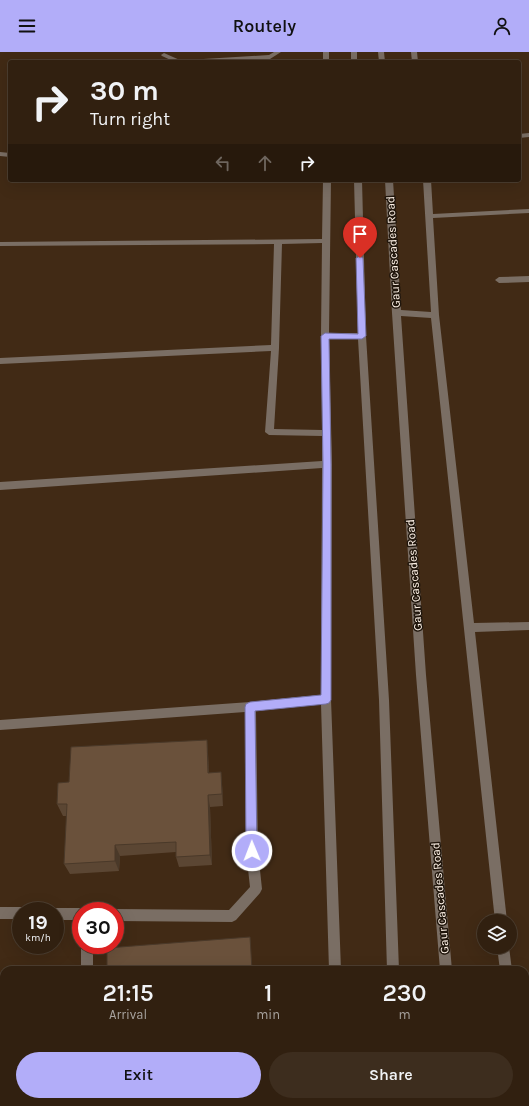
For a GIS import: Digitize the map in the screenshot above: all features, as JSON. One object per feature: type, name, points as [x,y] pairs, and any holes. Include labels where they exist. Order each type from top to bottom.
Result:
[{"type":"street","points":[[164,54],[178,52]]},
{"type":"street","points":[[220,60],[270,57],[278,52]]},
{"type":"street","points":[[164,54],[176,60]]},
{"type":"street","points":[[327,182],[325,336],[327,464],[326,700],[335,966]]},
{"type":"street","points":[[358,182],[362,336],[384,700],[393,966]]},
{"type":"street","name":"Gaur Cascades Road","points":[[389,182],[396,313],[421,675],[446,966]]},
{"type":"street","points":[[427,182],[435,315],[500,914]]},
{"type":"street","points":[[430,216],[529,211]]},
{"type":"street","points":[[278,241],[275,348],[269,432],[326,433]]},
{"type":"street","points":[[0,244],[326,241]]},
{"type":"street","points":[[499,280],[529,279]]},
{"type":"street","points":[[396,313],[435,315]]},
{"type":"street","points":[[325,336],[362,336]]},
{"type":"street","points":[[0,361],[275,348]]},
{"type":"street","points":[[0,486],[327,464]]},
{"type":"street","points":[[468,628],[529,626]]},
{"type":"street","points":[[0,725],[326,700]]},
{"type":"street","points":[[124,915],[232,916],[256,889],[252,851],[250,707]]},
{"type":"street","points":[[0,913],[12,913]]},
{"type":"street","points":[[87,954],[87,966]]},
{"type":"street","points":[[504,954],[505,966]]},
{"type":"building","points":[[207,740],[208,773],[221,772],[222,794],[208,795],[210,855],[176,857],[176,842],[115,845],[115,861],[64,864],[67,804],[57,804],[58,783],[69,782],[71,747]]},
{"type":"building","points":[[250,937],[252,966],[107,966],[107,954],[124,954],[124,947]]},
{"type":"route","points":[[252,851],[250,707],[326,700],[327,464],[325,336],[362,336],[360,258]]}]
